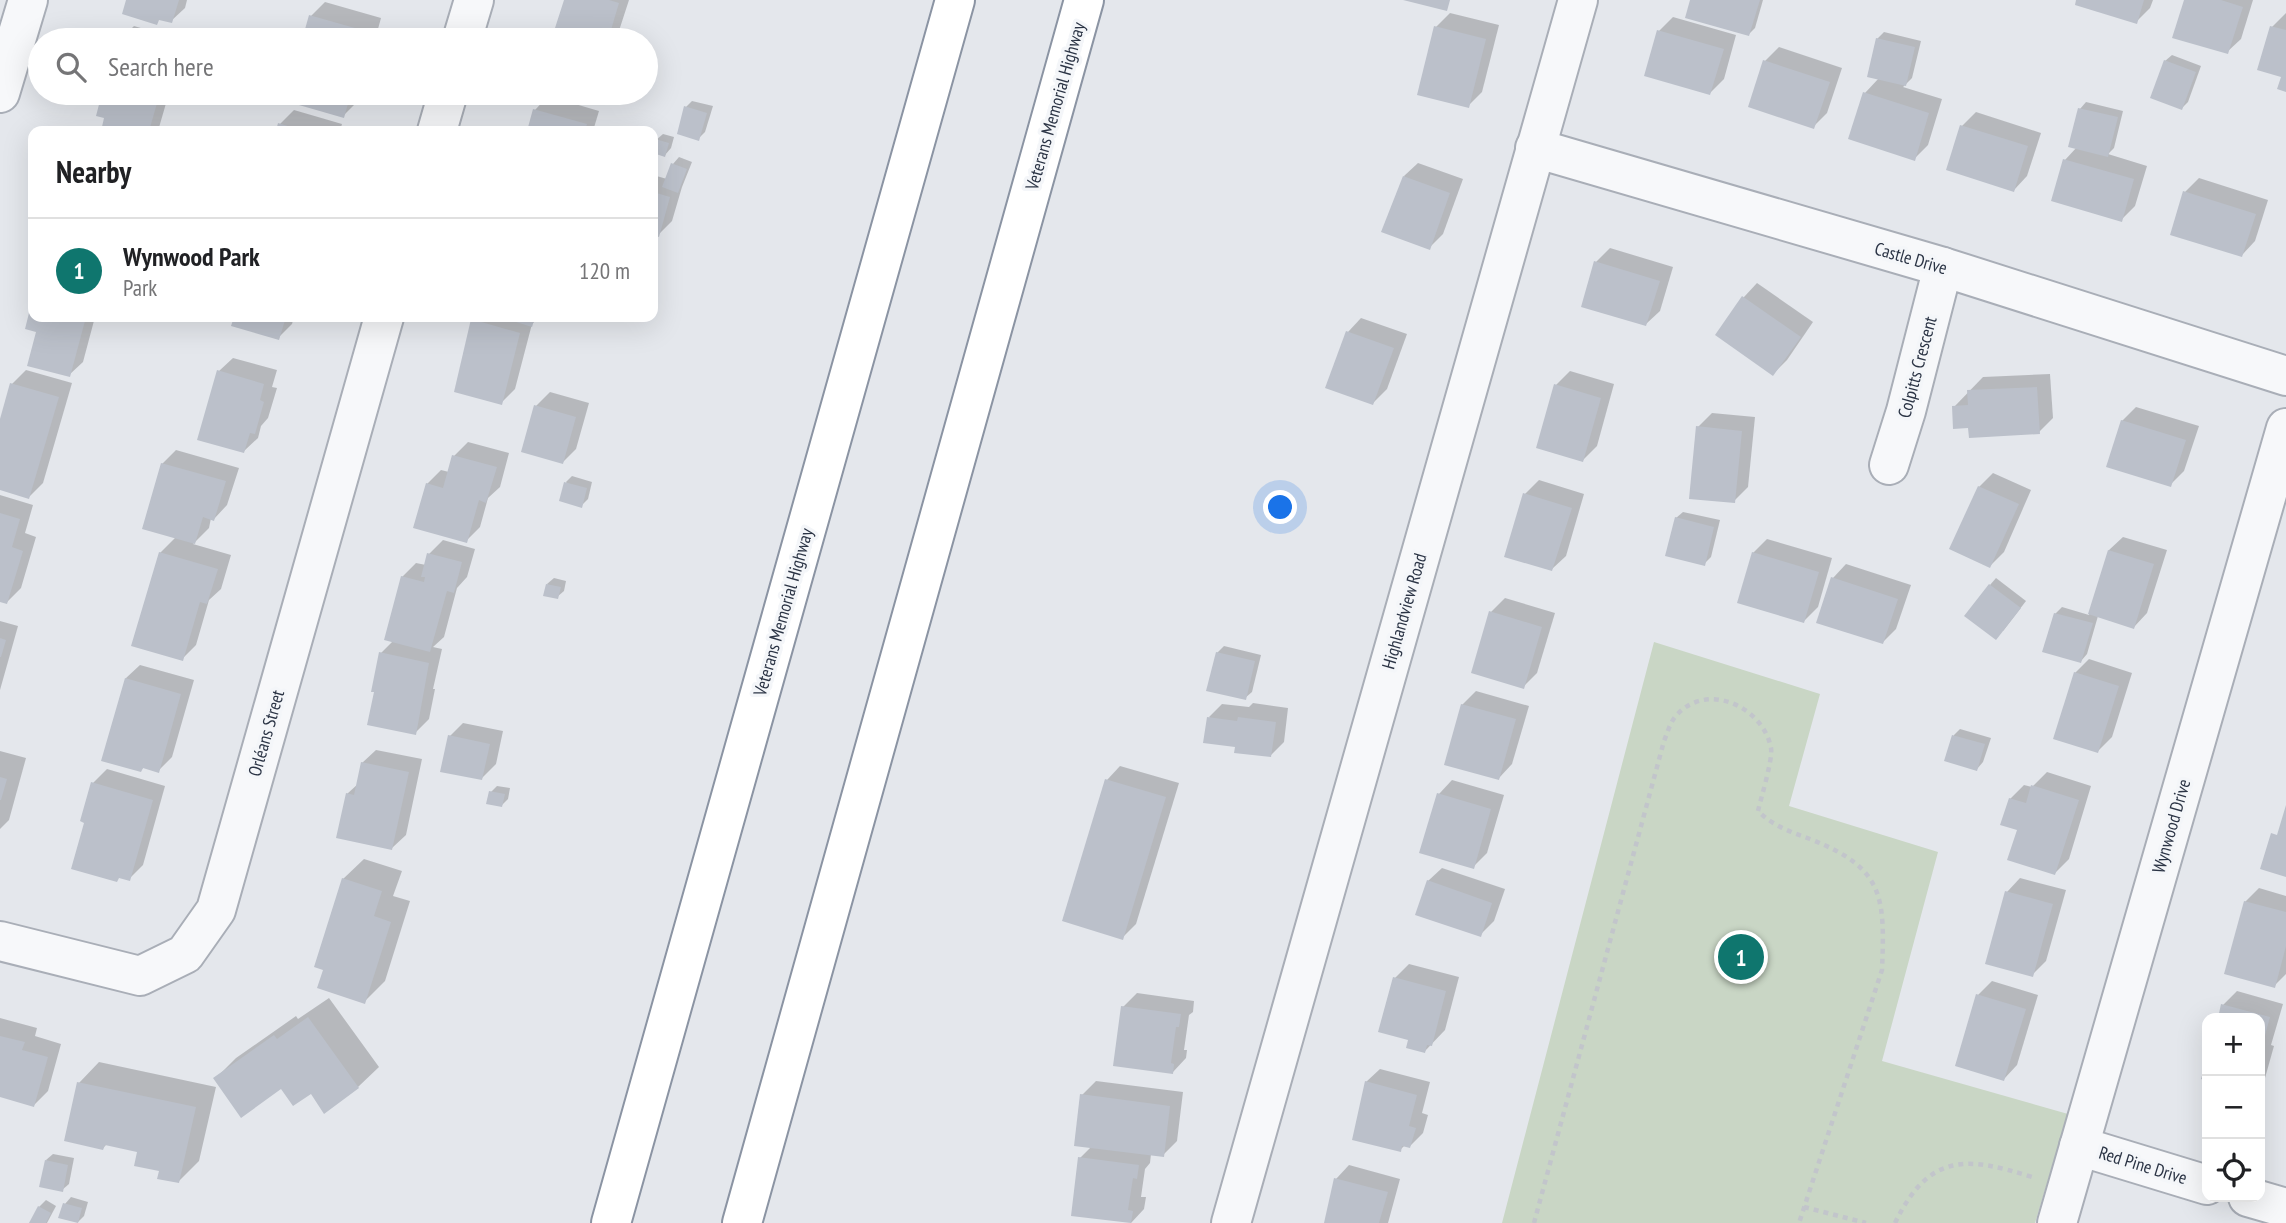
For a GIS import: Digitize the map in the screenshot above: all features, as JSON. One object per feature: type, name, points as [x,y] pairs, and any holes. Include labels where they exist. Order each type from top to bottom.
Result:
[{"type":"highway","name":"Veterans Memorial Highway","points":[[611,1223],[956,0]]},
{"type":"highway","name":"Veterans Memorial Highway","points":[[742,1223],[1084,0]]},
{"type":"street","points":[[0,93],[28,0]]},
{"type":"street","points":[[466,28],[474,0]]},
{"type":"street","name":"Highlandview Road","points":[[1231,1223],[1578,0]]},
{"type":"street","points":[[438,126],[444,105]]},
{"type":"street","name":"Castle Drive","points":[[1535,148],[1943,267],[2286,376]]},
{"type":"street","name":"Colpitts Crescent","points":[[1889,466],[1943,267]]},
{"type":"street","name":"Orléans Street","points":[[0,941],[140,976],[185,954],[216,910],[383,322]]},
{"type":"street","name":"Wynwood Drive","points":[[2062,1206],[2286,428]]},
{"type":"street","name":"Red Pine Drive","points":[[2078,1146],[2202,1183]]},
{"type":"street","points":[[2265,1202],[2286,1208]]},
{"type":"path","points":[[1534,1223],[1664,741],[1675,717],[1695,702],[1718,699],[1745,708],[1763,727],[1768,738],[1772,750],[1758,811],[1770,823],[1839,850],[1868,875],[1879,893],[1883,939],[1882,970],[1799,1223]]},
{"type":"path","points":[[1895,1223],[1917,1185],[1931,1174],[1947,1167],[1971,1162],[1990,1165],[2062,1206]]},
{"type":"path","points":[[1804,1207],[1866,1223]]},
{"type":"green space","points":[[1654,642],[1820,694],[1789,806],[1938,852],[1882,1061],[2068,1114],[2035,1223],[1502,1223]]},
{"type":"building","points":[[126,0],[179,0],[172,23],[159,20],[157,25],[122,14]]},
{"type":"building","points":[[564,0],[609,0],[619,3],[612,28],[555,28]]},
{"type":"building","points":[[1403,0],[1450,0],[1447,11]]},
{"type":"building","points":[[1690,0],[1760,0],[1749,36],[1685,18]]},
{"type":"building","points":[[2076,0],[2144,0],[2137,24],[2075,5]]},
{"type":"building","points":[[2184,0],[2221,0],[2243,7],[2228,54],[2172,38]]},
{"type":"building","points":[[309,15],[355,28],[305,28]]},
{"type":"building","points":[[1434,26],[1486,39],[1469,108],[1417,95]]},
{"type":"building","points":[[2270,26],[2286,30],[2286,92],[2277,89],[2281,77],[2257,70]]},
{"type":"building","points":[[1657,30],[1724,49],[1710,95],[1644,76]]},
{"type":"building","points":[[1876,38],[1915,47],[1906,86],[1867,77]]},
{"type":"building","points":[[1763,60],[1830,82],[1814,129],[1748,107]]},
{"type":"building","points":[[2164,60],[2196,72],[2182,110],[2150,98]]},
{"type":"building","points":[[1863,92],[1929,113],[1915,161],[1848,139]]},
{"type":"building","points":[[99,105],[157,105],[150,126],[102,126],[104,118],[96,116]]},
{"type":"building","points":[[299,105],[348,105],[344,118]]},
{"type":"building","points":[[684,106],[707,113],[699,141],[677,134]]},
{"type":"building","points":[[2078,108],[2118,117],[2108,157],[2068,147]]},
{"type":"building","points":[[533,109],[587,124],[586,126],[528,126]]},
{"type":"building","points":[[1960,125],[2028,146],[2014,192],[1946,170]]},
{"type":"building","points":[[658,140],[669,143],[665,157],[658,155]]},
{"type":"building","points":[[2063,159],[2134,179],[2122,222],[2051,201]]},
{"type":"building","points":[[671,163],[687,169],[678,193],[662,187]]},
{"type":"building","points":[[1403,176],[1450,193],[1430,250],[1381,232]]},
{"type":"building","points":[[2183,191],[2256,214],[2242,257],[2170,235]]},
{"type":"building","points":[[658,193],[670,197],[658,237]]},
{"type":"building","points":[[1594,261],[1660,281],[1646,326],[1581,307]]},
{"type":"building","points":[[1742,296],[1801,337],[1773,376],[1715,335]]},
{"type":"building","points":[[28,317],[28,322],[85,322],[70,377],[27,366],[36,332],[25,329]]},
{"type":"building","points":[[232,322],[284,322],[279,340],[231,326]]},
{"type":"building","points":[[470,322],[482,322],[520,333],[502,405],[454,392]]},
{"type":"building","points":[[516,322],[534,322],[532,327]]},
{"type":"building","points":[[1346,331],[1394,348],[1373,405],[1325,388]]},
{"type":"building","points":[[217,370],[264,384],[260,400],[264,402],[255,434],[250,433],[244,453],[197,440]]},
{"type":"building","points":[[10,383],[59,397],[29,499],[0,490],[0,419]]},
{"type":"building","points":[[1554,384],[1601,398],[1583,462],[1536,448]]},
{"type":"building","points":[[2037,387],[2040,434],[1969,438],[1968,428],[1953,429],[1952,406],[1968,405],[1967,390]]},
{"type":"building","points":[[534,405],[576,417],[563,464],[521,452]]},
{"type":"building","points":[[2121,420],[2186,440],[2171,487],[2106,467]]},
{"type":"building","points":[[1696,426],[1742,431],[1735,503],[1689,499]]},
{"type":"building","points":[[452,455],[497,467],[486,503],[479,500],[467,543],[413,528],[426,483],[443,488]]},
{"type":"building","points":[[161,463],[226,481],[214,521],[203,517],[195,544],[142,529]]},
{"type":"building","points":[[564,482],[587,488],[582,508],[559,501]]},
{"type":"building","points":[[1978,486],[2019,504],[1990,568],[1949,549]]},
{"type":"building","points":[[1523,493],[1572,508],[1552,571],[1504,557]]},
{"type":"building","points":[[0,513],[20,519],[12,547],[23,551],[7,604],[0,602]]},
{"type":"building","points":[[1675,517],[1714,527],[1705,566],[1665,556]]},
{"type":"building","points":[[2108,550],[2154,564],[2134,629],[2088,614]]},
{"type":"building","points":[[159,552],[218,569],[207,604],[200,602],[183,661],[131,646]]},
{"type":"building","points":[[1752,552],[1819,572],[1804,623],[1737,603]]},
{"type":"building","points":[[427,553],[462,562],[454,593],[447,591],[430,652],[384,640],[401,576],[424,582],[425,577],[421,577]]},
{"type":"building","points":[[1831,577],[1898,599],[1883,644],[1816,623]]},
{"type":"building","points":[[546,584],[561,587],[558,599],[543,596]]},
{"type":"building","points":[[1989,584],[2021,608],[1996,640],[1964,616]]},
{"type":"building","points":[[1489,611],[1542,627],[1524,689],[1471,673]]},
{"type":"building","points":[[2054,613],[2093,623],[2081,663],[2042,652]]},
{"type":"building","points":[[0,638],[6,640],[1,657],[0,657]]},
{"type":"building","points":[[379,652],[429,663],[416,735],[367,725]]},
{"type":"building","points":[[1216,652],[1255,661],[1246,700],[1206,691]]},
{"type":"building","points":[[2074,672],[2119,686],[2098,753],[2053,739]]},
{"type":"building","points":[[125,678],[181,694],[159,773],[143,768],[141,772],[101,761]]},
{"type":"building","points":[[1461,704],[1516,719],[1499,780],[1444,765]]},
{"type":"building","points":[[1207,717],[1237,721],[1238,717],[1276,722],[1271,757],[1234,753],[1235,747],[1203,743]]},
{"type":"building","points":[[448,735],[490,744],[482,780],[440,772]]},
{"type":"building","points":[[1952,735],[1985,744],[1977,771],[1944,761]]},
{"type":"building","points":[[361,762],[409,772],[392,850],[336,838],[346,793],[354,795]]},
{"type":"building","points":[[0,777],[7,779],[1,800],[0,800]]},
{"type":"building","points":[[1105,779],[1166,797],[1123,940],[1062,921]]},
{"type":"building","points":[[91,782],[153,800],[130,881],[119,878],[117,882],[71,869],[84,823],[80,821]]},
{"type":"building","points":[[2031,785],[2079,800],[2055,875],[2007,860],[2017,830],[2000,825],[2009,798],[2026,803]]},
{"type":"building","points":[[489,791],[505,794],[502,807],[486,804]]},
{"type":"building","points":[[1437,793],[1491,809],[1474,869],[1419,853]]},
{"type":"building","points":[[2286,805],[2286,877],[2260,869],[2271,833],[2277,835]]},
{"type":"building","points":[[342,878],[382,891],[374,916],[391,922],[365,1004],[317,988],[323,970],[314,967]]},
{"type":"building","points":[[1427,880],[1492,903],[1481,937],[1415,915]]},
{"type":"building","points":[[2005,891],[2053,904],[2033,977],[1985,964]]},
{"type":"building","points":[[2244,901],[2286,912],[2286,946],[2275,988],[2224,974]]},
{"type":"building","points":[[1393,977],[1446,991],[1432,1046],[1427,1045],[1425,1053],[1406,1048],[1408,1040],[1378,1032]]},
{"type":"building","points":[[1976,994],[2026,1009],[2004,1081],[1955,1066]]},
{"type":"building","points":[[2221,1004],[2255,1013],[2219,1013]]},
{"type":"building","points":[[1121,1006],[1181,1014],[1179,1027],[1176,1027],[1171,1063],[1174,1064],[1173,1074],[1113,1066]]},
{"type":"building","points":[[2265,1016],[2270,1017],[2265,1035]]},
{"type":"building","points":[[308,1017],[359,1088],[324,1114],[311,1094],[293,1106],[281,1089],[241,1118],[213,1078],[274,1035],[277,1039]]},
{"type":"building","points":[[0,1036],[25,1042],[22,1050],[48,1057],[34,1107],[0,1097]]},
{"type":"building","points":[[1365,1081],[1417,1095],[1409,1126],[1416,1128],[1410,1148],[1402,1146],[1401,1152],[1352,1140]]},
{"type":"building","points":[[77,1082],[196,1107],[179,1183],[157,1179],[159,1171],[134,1166],[137,1152],[105,1145],[103,1150],[64,1141]]},
{"type":"building","points":[[1080,1094],[1170,1106],[1164,1157],[1074,1146]]},
{"type":"building","points":[[1078,1157],[1139,1165],[1137,1179],[1133,1178],[1128,1210],[1133,1211],[1131,1223],[1071,1216]]},
{"type":"building","points":[[45,1160],[68,1165],[63,1192],[39,1187]]},
{"type":"building","points":[[1334,1178],[1388,1192],[1379,1223],[1324,1223]]},
{"type":"building","points":[[63,1203],[82,1208],[78,1223],[58,1218]]},
{"type":"building","points":[[38,1206],[51,1213],[46,1223],[29,1223]]},
{"type":"place","name":"Wynwood Park","points":[[1741,957]]}]
